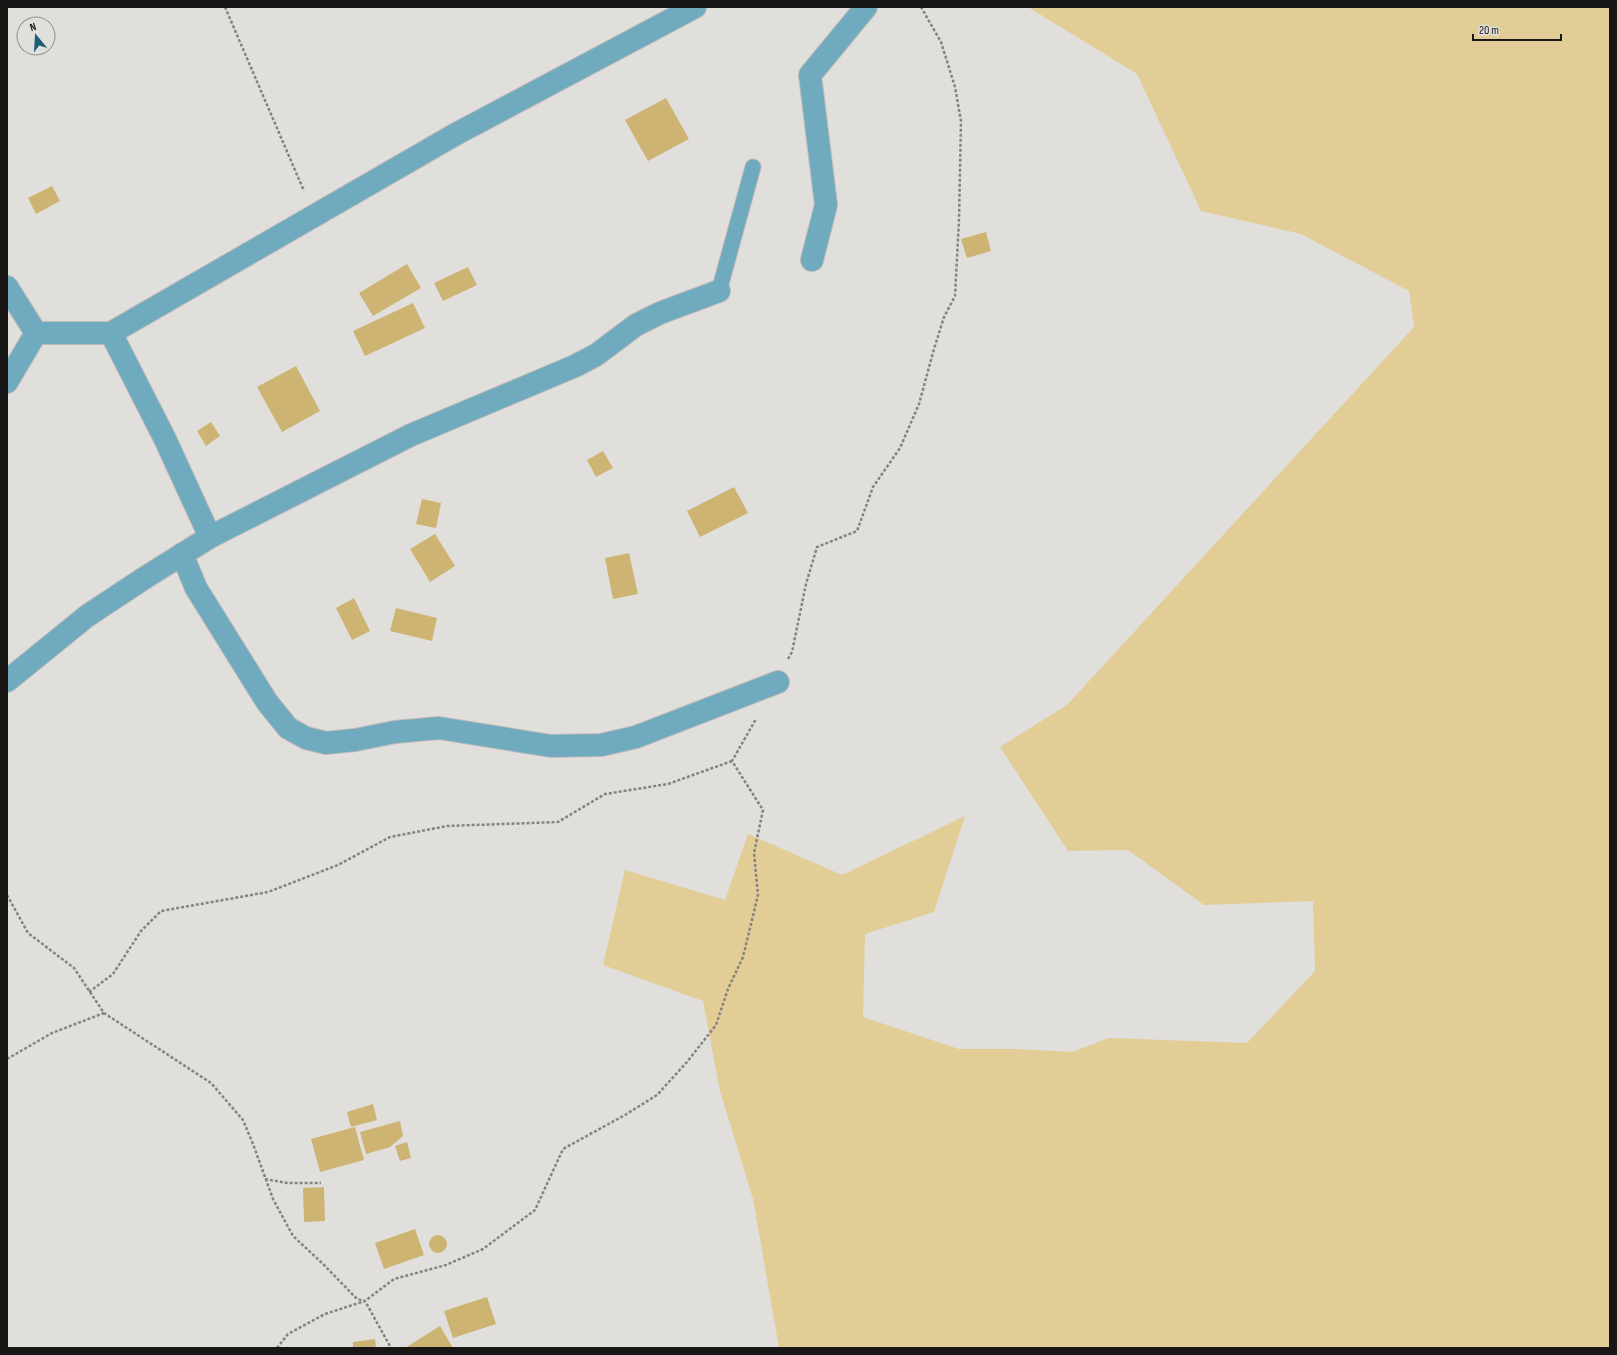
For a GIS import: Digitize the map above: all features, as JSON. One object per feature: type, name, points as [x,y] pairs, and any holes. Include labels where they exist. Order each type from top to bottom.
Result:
[{"type":"street","points":[[36,333],[111,333],[456,134],[696,7]]},
{"type":"street","points":[[812,260],[826,205],[810,75],[866,7]]},
{"type":"street","points":[[7,287],[36,333]]},
{"type":"street","points":[[7,681],[87,616],[210,537],[411,435],[575,366],[596,355],[636,324],[660,313],[718,291]]},
{"type":"street","points":[[7,382],[36,333]]},
{"type":"street","points":[[111,333],[165,440],[210,537]]},
{"type":"street","points":[[182,554],[196,588],[267,702],[288,728],[306,738],[313,740],[333,742],[355,740],[395,732],[439,728],[551,746],[601,745],[636,737],[778,682]]},
{"type":"lane","points":[[718,291],[753,167]]},
{"type":"path","points":[[225,7],[314,215]]},
{"type":"path","points":[[89,992],[113,974],[141,931],[161,911],[268,892],[338,865],[390,837],[447,826],[558,822],[605,794],[668,784],[732,761],[778,682],[792,652],[806,584],[817,547],[857,531],[873,487],[900,448],[919,404],[944,317],[955,296],[959,220],[961,121],[955,87],[940,42],[920,7]]},
{"type":"path","points":[[277,1348],[288,1334],[325,1314],[365,1301],[394,1279],[446,1265],[482,1249],[535,1210],[563,1148],[625,1116],[657,1095],[687,1062],[716,1025],[728,990],[743,957],[758,895],[754,853],[763,810],[732,761]]},
{"type":"path","points":[[7,895],[28,933],[74,968],[104,1013],[211,1083],[243,1120],[254,1144],[273,1199],[293,1236],[322,1262],[357,1299],[365,1301],[391,1348]]},
{"type":"path","points":[[7,1059],[52,1033],[104,1013]]},
{"type":"path","points":[[265,1179],[287,1183],[321,1183]]},
{"type":"shaded area","points":[[1028,7],[1610,7],[1610,1348],[779,1348],[753,1199],[720,1091],[703,1001],[603,965],[625,870],[725,900],[748,834],[842,875],[965,816],[934,912],[865,934],[863,1017],[959,1049],[1015,1049],[1072,1052],[1109,1038],[1247,1043],[1315,971],[1313,901],[1204,905],[1128,850],[1068,851],[1000,747],[1067,705],[1414,327],[1409,291],[1301,234],[1201,211],[1137,74]]},
{"type":"building","points":[[666,98],[689,139],[648,161],[625,120]]},
{"type":"building","points":[[52,186],[60,201],[36,214],[28,198]]},
{"type":"building","points":[[986,232],[991,251],[967,258],[961,239]]},
{"type":"building","points":[[407,264],[421,288],[373,316],[359,293]]},
{"type":"building","points":[[468,267],[477,285],[443,301],[434,283]]},
{"type":"building","points":[[413,303],[425,328],[365,356],[353,331]]},
{"type":"building","points":[[296,366],[320,411],[282,432],[257,387]]},
{"type":"building","points":[[211,422],[220,436],[206,446],[197,431]]},
{"type":"building","points":[[603,451],[613,468],[596,477],[587,460]]},
{"type":"building","points":[[734,487],[748,513],[700,537],[687,511]]},
{"type":"building","points":[[422,499],[441,503],[436,528],[416,524]]},
{"type":"building","points":[[435,534],[455,566],[430,582],[410,549]]},
{"type":"building","points":[[629,553],[638,594],[613,599],[605,558]]},
{"type":"building","points":[[354,598],[370,631],[352,640],[336,608]]},
{"type":"building","points":[[396,608],[437,618],[432,641],[390,631]]},
{"type":"building","points":[[373,1104],[377,1120],[351,1127],[347,1112]]},
{"type":"building","points":[[400,1121],[403,1136],[390,1147],[366,1154],[360,1132]]},
{"type":"building","points":[[355,1127],[364,1160],[320,1172],[311,1139]]},
{"type":"building","points":[[407,1142],[411,1158],[400,1161],[395,1146]]},
{"type":"building","points":[[324,1187],[325,1221],[304,1222],[303,1188]]},
{"type":"building","points":[[415,1229],[424,1255],[384,1269],[375,1243]]},
{"type":"building","points":[[434,1235],[442,1235],[447,1240],[445,1251],[442,1253],[434,1253],[429,1248],[429,1240]]},
{"type":"building","points":[[487,1297],[496,1324],[453,1338],[444,1311]]},
{"type":"building","points":[[440,1326],[453,1348],[405,1348]]},
{"type":"building","points":[[375,1339],[376,1348],[353,1348],[353,1342]]}]
